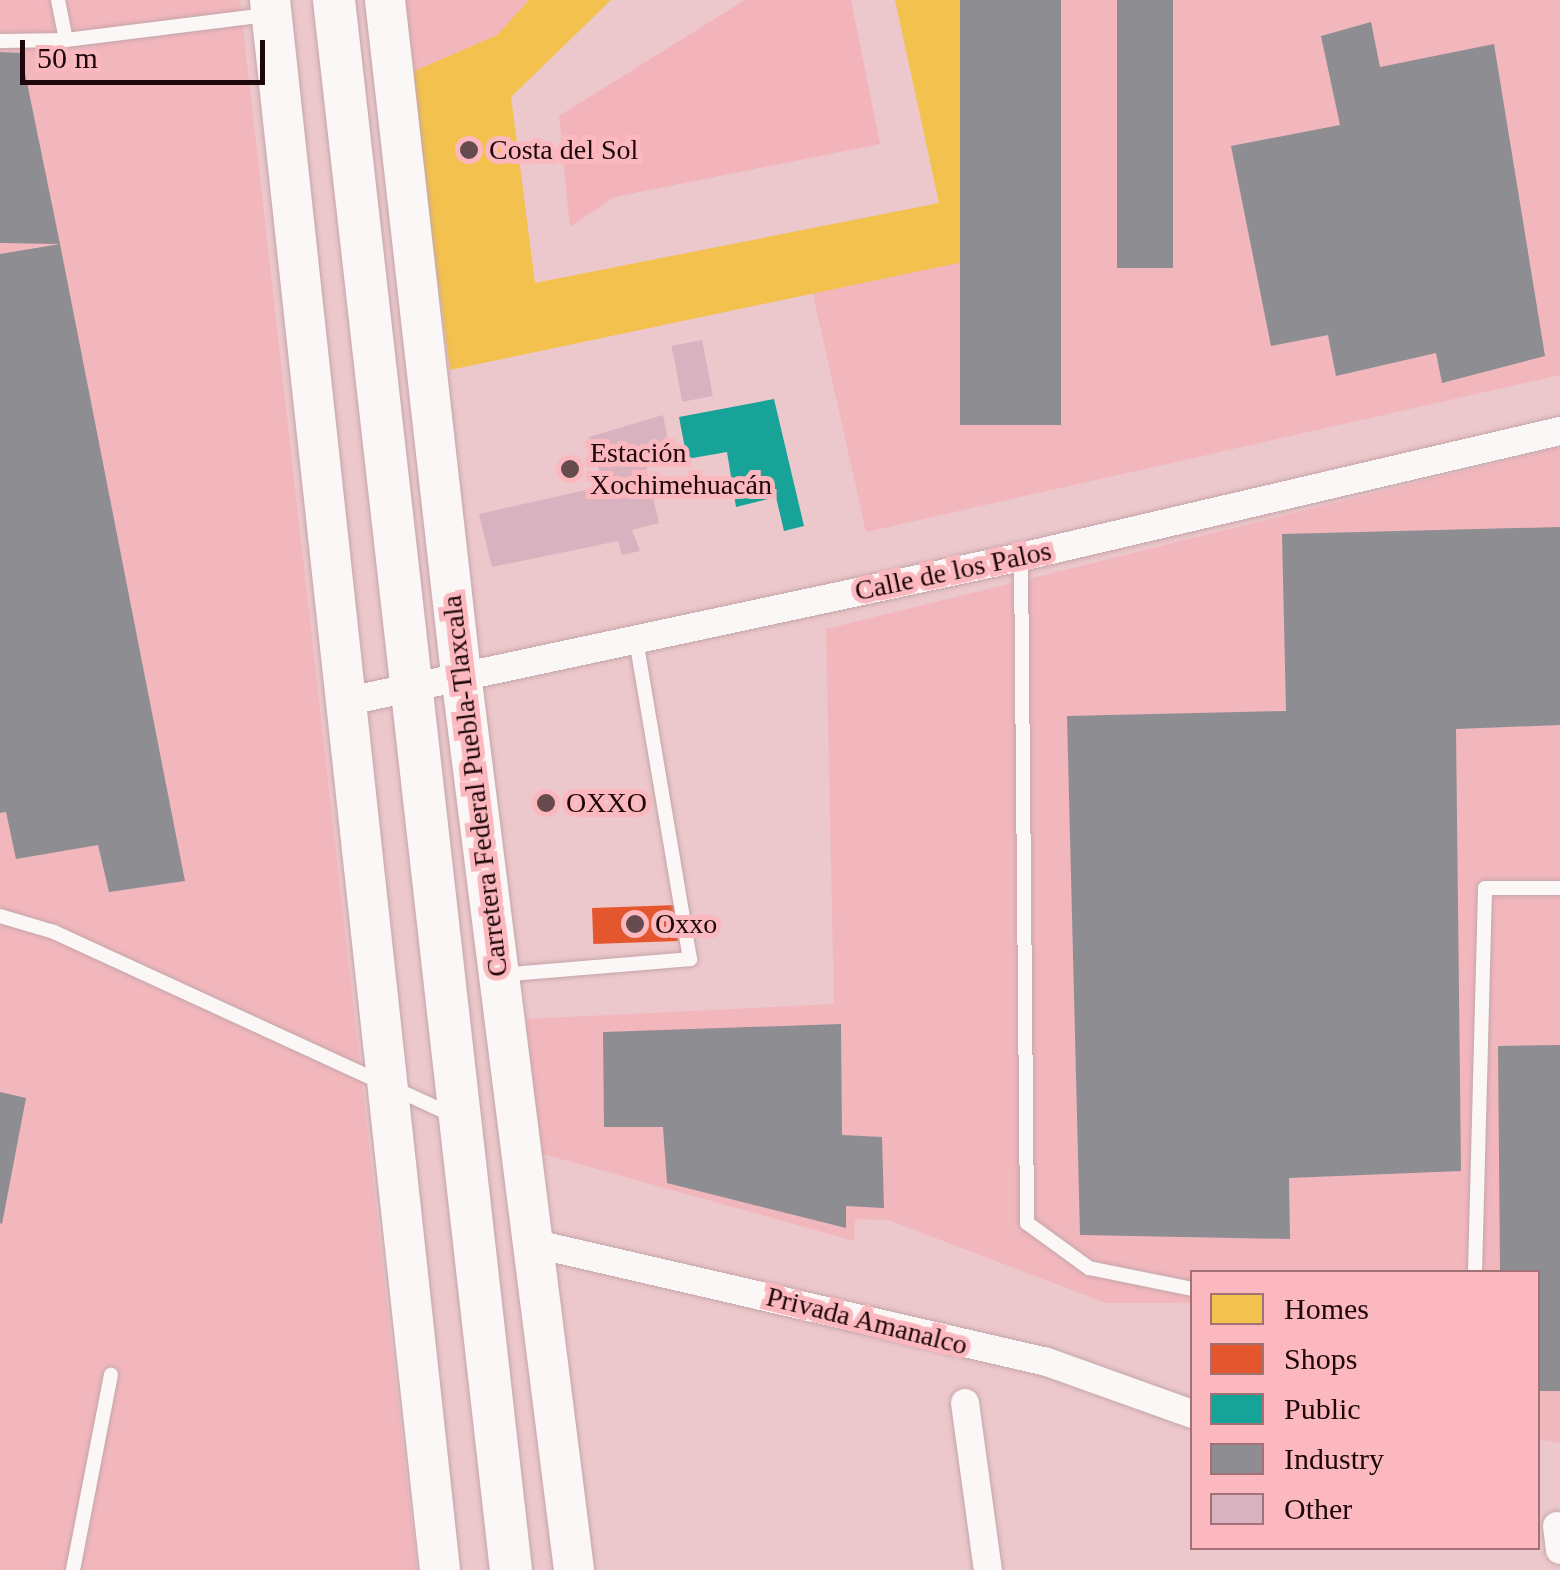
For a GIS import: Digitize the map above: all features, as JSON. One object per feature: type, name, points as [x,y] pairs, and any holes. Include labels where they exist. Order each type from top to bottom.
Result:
[{"type":"main road","name":"Carretera Federal Puebla-Tlaxcala","points":[[334,0],[511,1570]]},
{"type":"main road","name":"Carretera Federal Puebla-Tlaxcala","points":[[385,0],[461,674],[536,1244],[574,1570]]},
{"type":"main road","points":[[271,7],[440,1570]]},
{"type":"street","name":"Calle de los Palos","points":[[344,702],[410,684],[1021,557],[1560,432]]},
{"type":"street","name":"Privada Amanalco","points":[[536,1244],[1047,1362],[1190,1413]]},
{"type":"street","points":[[965,1403],[988,1570]]},
{"type":"lane","points":[[58,0],[66,40]]},
{"type":"lane","points":[[0,41],[66,40],[271,7]]},
{"type":"lane","points":[[1021,557],[1027,1223],[1089,1268],[1190,1289]]},
{"type":"lane","points":[[498,976],[690,958],[636,639]]},
{"type":"lane","points":[[1475,1270],[1484,888],[1560,888]]},
{"type":"lane","points":[[0,916],[54,932],[457,1117]]},
{"type":"lane","points":[[73,1570],[111,1375]]},
{"type":"shaded area","points":[[0,0],[240,0],[417,1570],[0,1570]]},
{"type":"shaded area","points":[[403,0],[529,0],[497,35],[410,73]]},
{"type":"shaded area","points":[[745,0],[851,0],[880,144],[614,197],[570,227],[559,116]]},
{"type":"shaded area","points":[[960,0],[1560,0],[1560,375],[866,532],[812,290],[1010,252]]},
{"type":"shaded area","points":[[1560,447],[1560,1443],[1540,1439],[1540,1270],[1190,1270],[1190,1303],[1106,1303],[888,1220],[855,1219],[854,1241],[536,1152],[526,1019],[834,1004],[826,629]]},
{"type":"building: Homes","name":"Costa del Sol","points":[[529,0],[611,0],[511,97],[535,283],[939,203],[895,0],[960,0],[1010,252],[450,370],[410,73],[497,35]]},
{"type":"building: Shops","name":"Oxxo","points":[[677,905],[678,941],[593,944],[592,908]]},
{"type":"building: Public","points":[[774,399],[804,526],[784,531],[776,497],[736,507],[727,452],[687,459],[679,417]]},
{"type":"building: Industry","points":[[960,0],[1061,0],[1061,425],[960,425]]},
{"type":"building: Industry","points":[[1117,0],[1173,0],[1173,268],[1117,268]]},
{"type":"building: Industry","points":[[1371,22],[1380,67],[1494,44],[1545,356],[1442,383],[1436,353],[1336,376],[1328,335],[1271,346],[1231,146],[1340,125],[1321,36]]},
{"type":"building: Industry","points":[[0,52],[21,53],[60,244],[0,243]]},
{"type":"building: Industry","points":[[60,244],[185,881],[109,892],[98,845],[16,859],[6,812],[0,813],[0,254]]},
{"type":"building: Industry","points":[[1560,527],[1560,725],[1456,729],[1461,1171],[1289,1178],[1290,1239],[1080,1235],[1067,716],[1286,711],[1282,534]]},
{"type":"building: Industry","points":[[841,1024],[842,1135],[882,1137],[884,1208],[846,1206],[846,1228],[667,1183],[663,1127],[604,1127],[603,1032]]},
{"type":"building: Industry","points":[[1560,1045],[1560,1391],[1540,1391],[1540,1270],[1500,1270],[1498,1046]]},
{"type":"building: Industry","points":[[0,1092],[26,1098],[2,1224],[0,1223]]},
{"type":"building: Other","points":[[702,340],[713,396],[682,402],[672,346]]},
{"type":"building: Other","points":[[663,415],[672,461],[646,468],[659,523],[632,530],[640,551],[622,555],[618,541],[492,567],[479,514],[604,486],[589,437]]},
{"type":"place","name":"Costa del Sol","points":[[469,150]]},
{"type":"place","name":"Estación Xochimehuacán","points":[[570,469]]},
{"type":"place","name":"OXXO","points":[[546,803]]},
{"type":"place","name":"Oxxo","points":[[635,924]]}]
